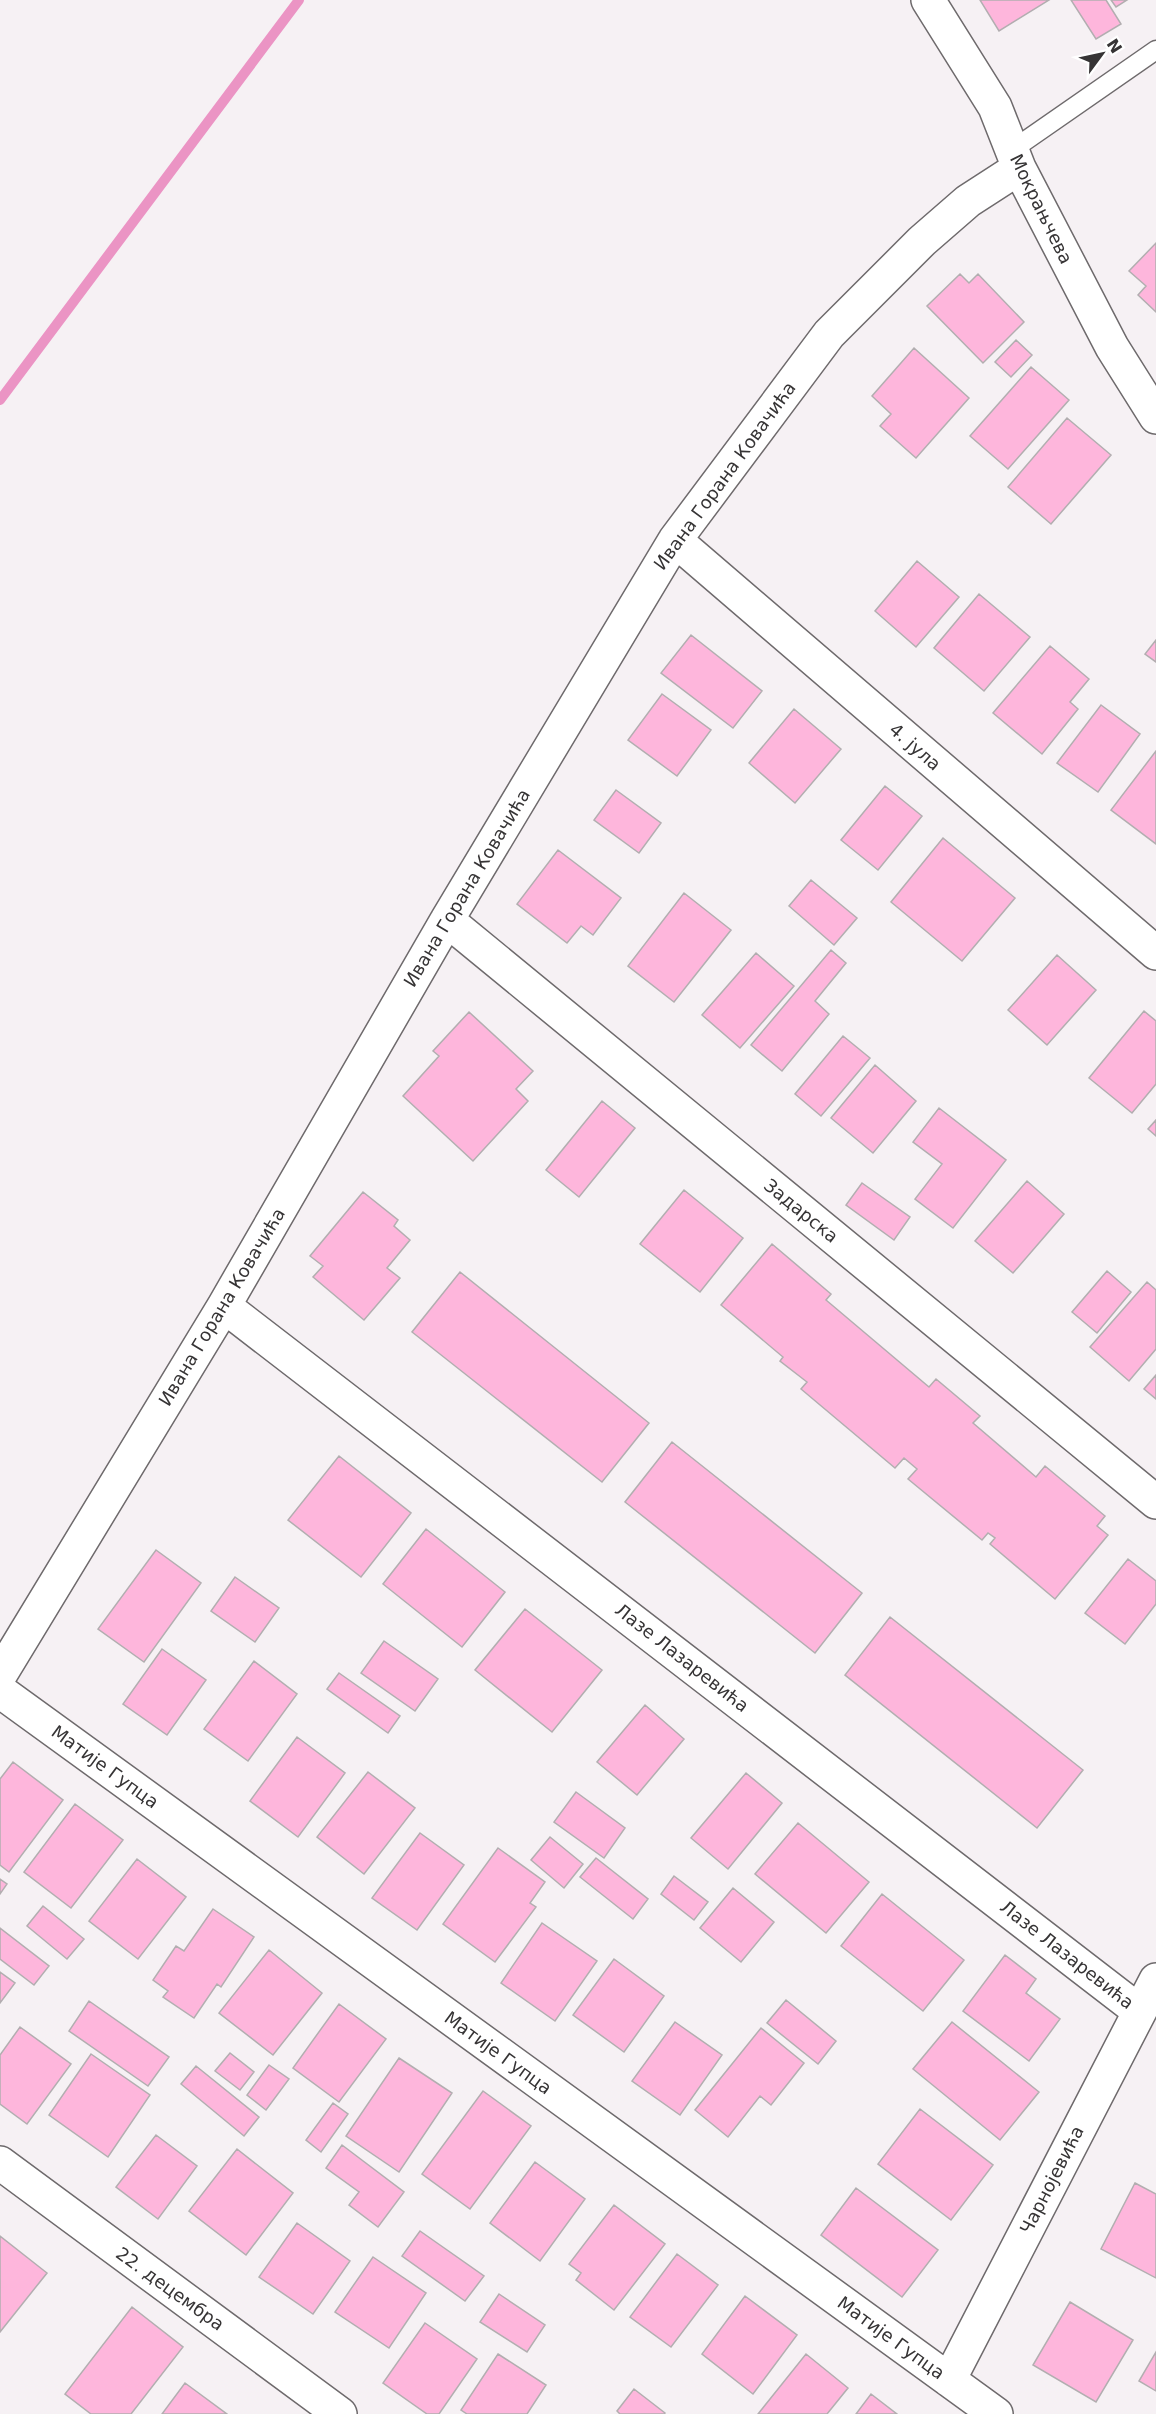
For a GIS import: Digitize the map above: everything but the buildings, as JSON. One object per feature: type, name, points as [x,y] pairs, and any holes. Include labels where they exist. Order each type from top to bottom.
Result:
[{"type":"street","name":"Мокрањчева","points":[[928,0],[995,107],[1016,159],[1112,347],[1156,417]]},
{"type":"street","name":"Ивана Горана Ковачића","points":[[0,1675],[224,1306],[447,920],[675,540],[829,334],[922,241],[1016,159]]},
{"type":"street","name":"4. јула","points":[[675,540],[1156,953]]},
{"type":"street","name":"Задарска","points":[[447,920],[1156,1502]]},
{"type":"street","name":"Лазе Лазаревића","points":[[224,1306],[1139,2011]]},
{"type":"street","name":"Матије Гупца","points":[[0,1692],[996,2414]]},
{"type":"street","name":"Чарнојевића","points":[[949,2380],[1156,1980]]},
{"type":"street","name":"22. децембра","points":[[0,2163],[340,2414]]},
{"type":"lane","points":[[1016,159],[1156,50]]},
{"type":"waterway","points":[[0,400],[299,0]]}]
